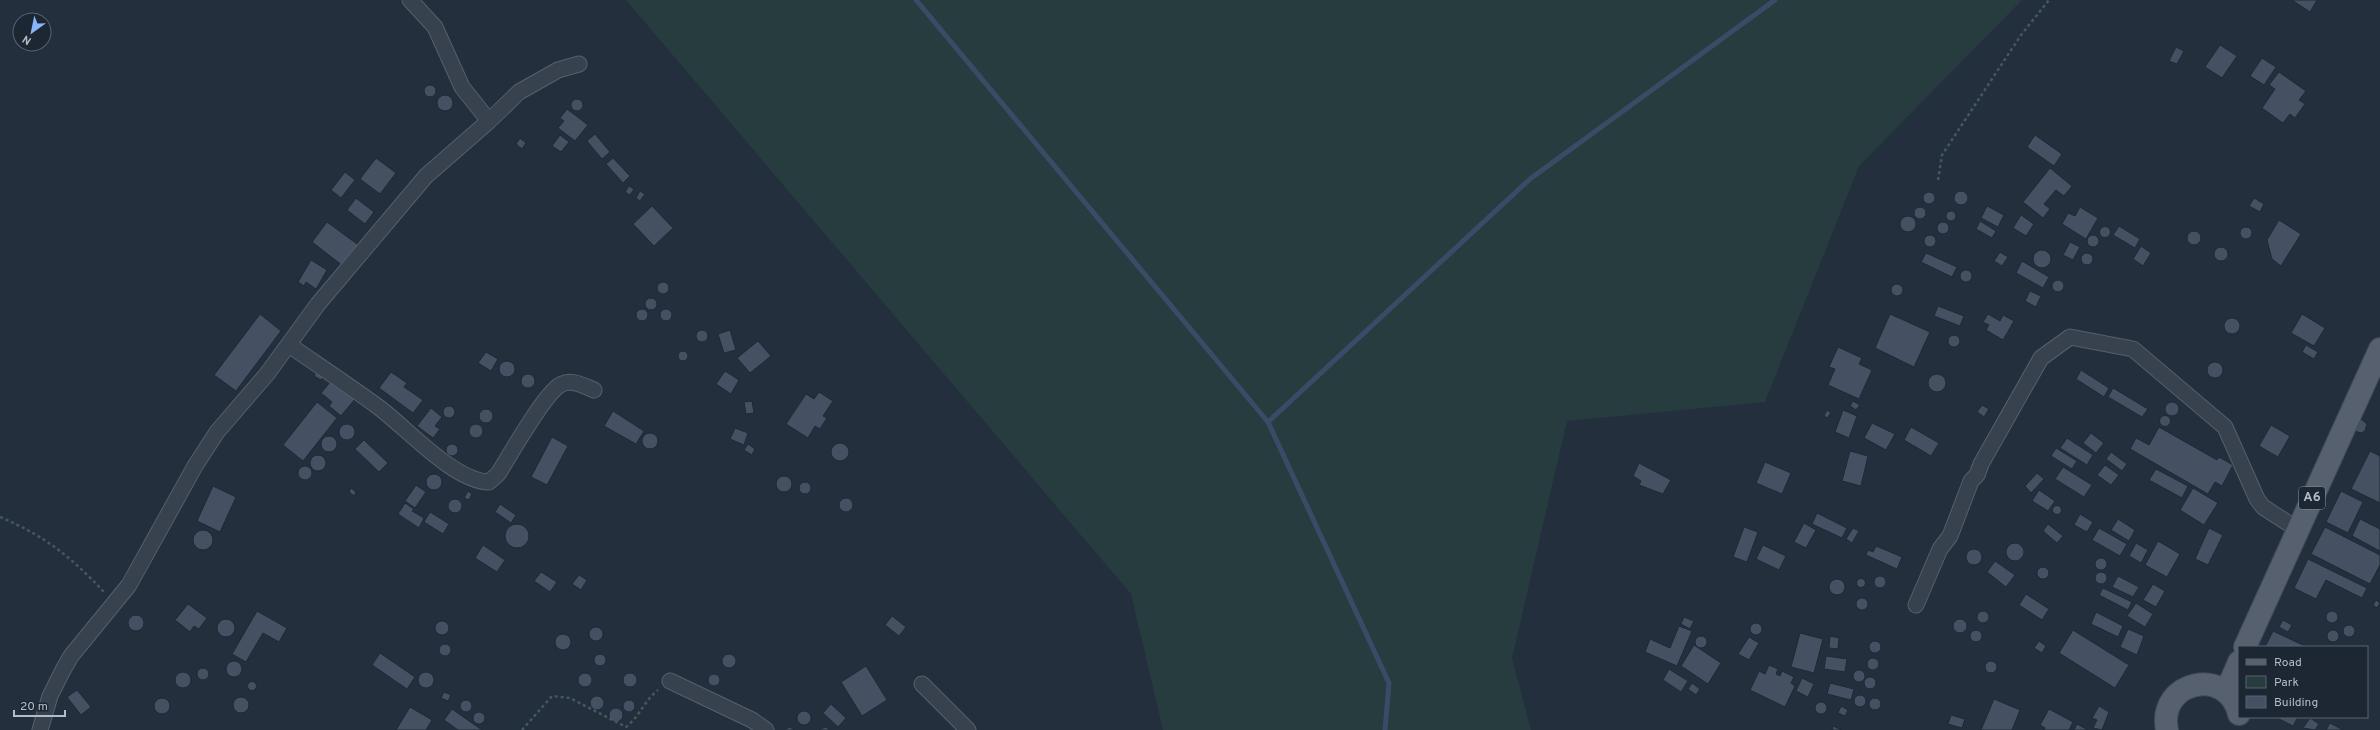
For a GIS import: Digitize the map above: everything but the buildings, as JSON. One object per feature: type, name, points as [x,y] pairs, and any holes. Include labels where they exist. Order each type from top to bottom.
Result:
[{"type":"main road","name":"A6","points":[[2245,646],[2297,529],[2380,349]]},
{"type":"main road","points":[[2226,692],[2238,664]]},
{"type":"main road","points":[[2166,730],[2166,714],[2169,705],[2181,691],[2199,684],[2209,684],[2226,692],[2236,704],[2238,711]]},
{"type":"main road","points":[[2239,730],[2240,718]]},
{"type":"street","points":[[410,0],[435,27],[462,87],[489,121]]},
{"type":"street","points":[[40,730],[50,696],[67,663],[129,585],[195,466],[217,432],[267,374],[318,304],[426,176],[489,121],[519,92],[558,70],[579,64]]},
{"type":"street","points":[[1916,605],[1940,549],[1950,536],[1971,481],[1977,475],[1981,464],[2040,358],[2070,337],[2133,349],[2225,426],[2257,499],[2263,507],[2297,529]]},
{"type":"street","points":[[289,345],[378,407],[440,458],[478,481],[489,482],[498,474],[543,404],[560,384],[568,382],[580,384],[594,390]]},
{"type":"street","points":[[670,681],[752,720],[766,730]]},
{"type":"street","points":[[922,684],[968,730]]},
{"type":"path","points":[[1938,180],[1942,155],[2021,35],[2049,0]]},
{"type":"path","points":[[0,517],[21,526],[60,549],[115,603]]},
{"type":"path","points":[[522,730],[552,696],[570,698],[626,726],[635,720],[647,698],[670,681]]},
{"type":"green space","points":[[626,0],[2022,0],[1859,166],[1765,402],[1567,421],[1512,658],[1531,730],[1163,730],[1131,594]]},
{"type":"waterway","points":[[916,0],[1268,422],[1389,683],[1385,730]]},
{"type":"waterway","points":[[1268,422],[1530,179],[1775,0]]}]
